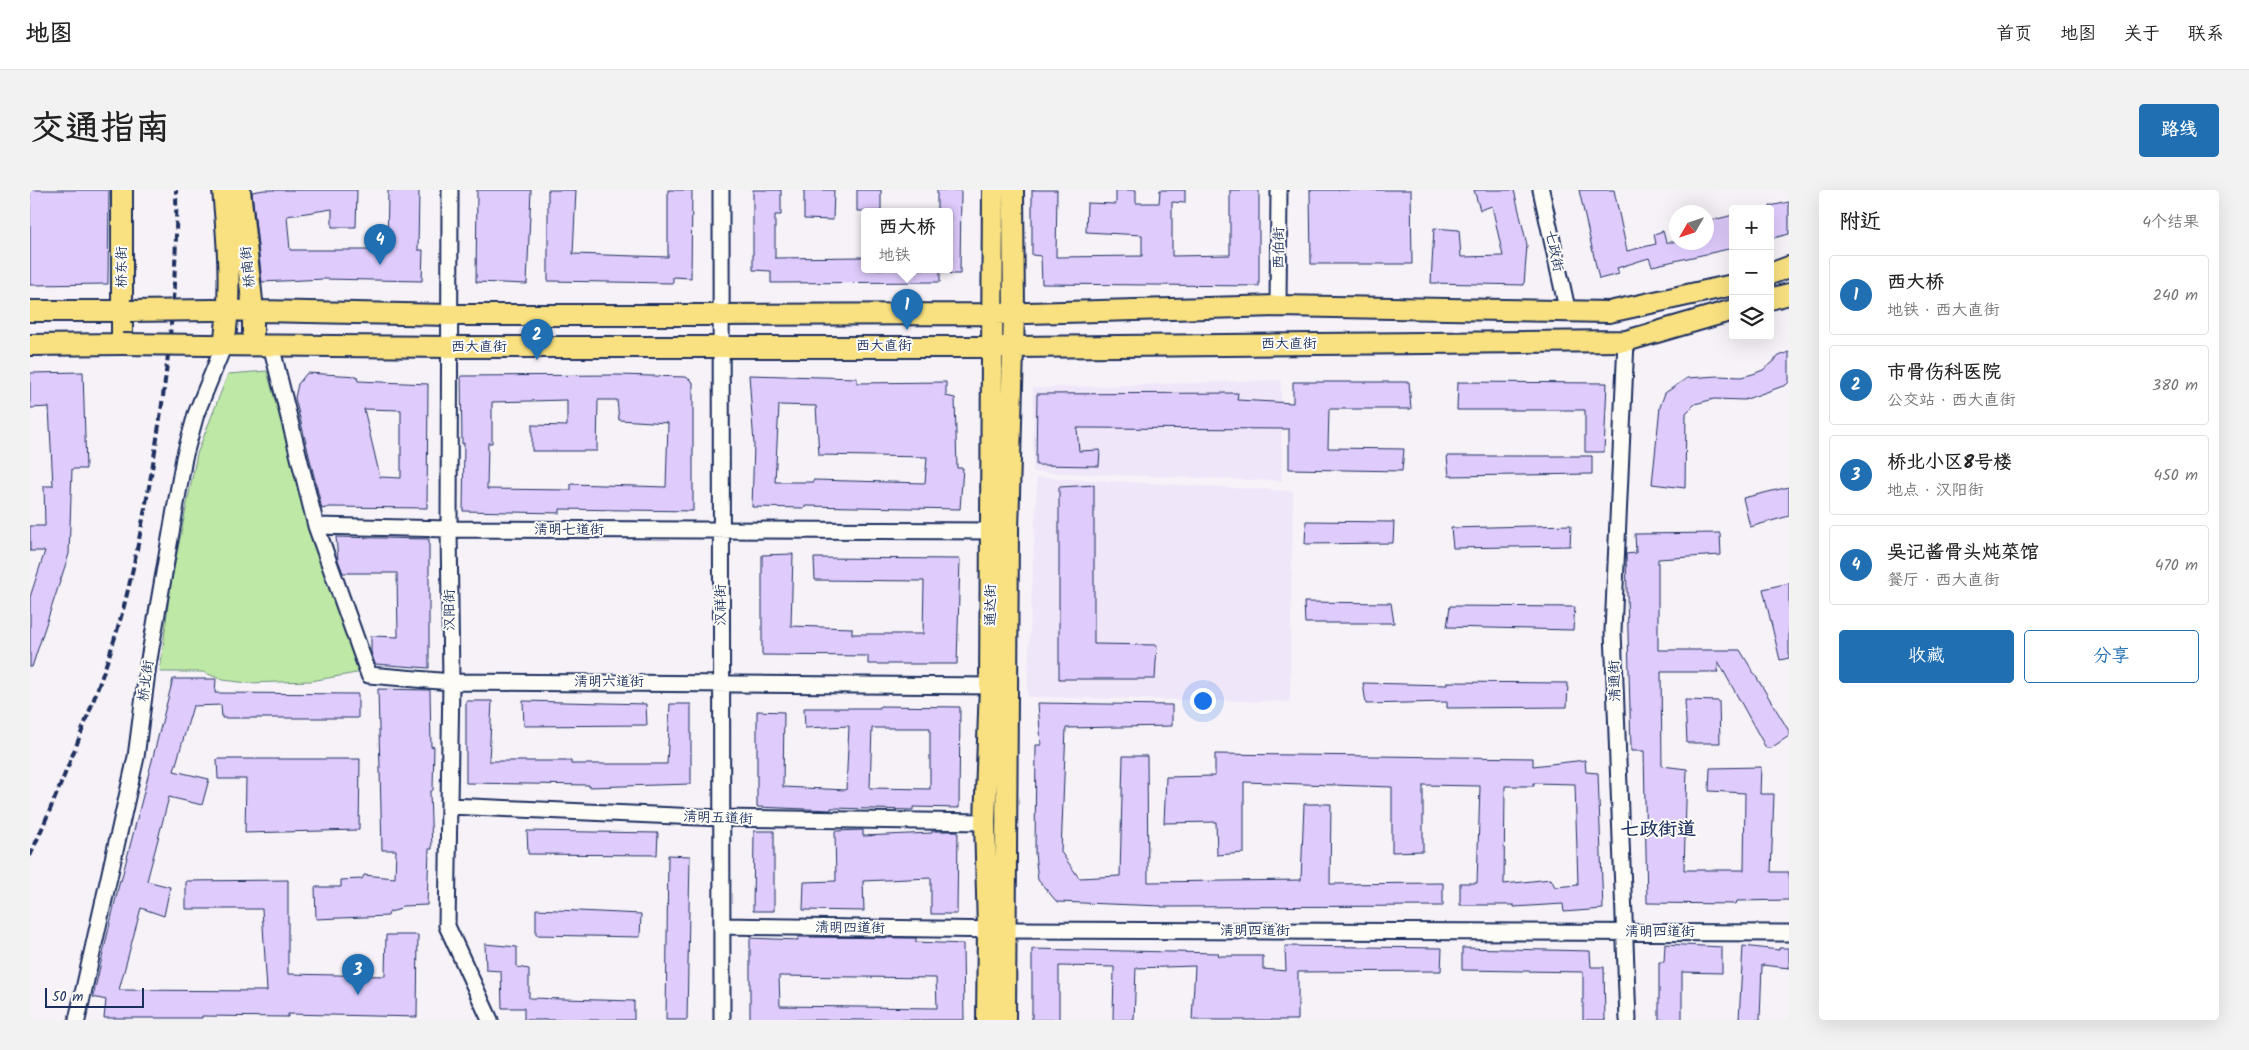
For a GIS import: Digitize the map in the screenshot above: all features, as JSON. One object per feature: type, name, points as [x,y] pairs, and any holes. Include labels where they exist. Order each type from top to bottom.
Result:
[{"type":"main road","name":"桥东街","points":[[122,190],[126,311],[122,344]]},
{"type":"main road","name":"桥南街","points":[[216,345],[228,241],[223,190]]},
{"type":"main road","name":"桥南街","points":[[240,190],[253,310],[262,345]]},
{"type":"main road","name":"通达街","points":[[987,1020],[996,930],[1000,531],[992,346],[992,190]]},
{"type":"main road","name":"通达街","points":[[1000,531],[1013,346],[1013,190]]},
{"type":"main road","points":[[1774,274],[1789,267]]},
{"type":"main road","points":[[1774,275],[1789,273]]},
{"type":"main road","points":[[30,311],[253,310],[450,315],[993,314],[1278,306],[1568,313],[1608,312],[1729,286]]},
{"type":"main road","points":[[1774,299],[1789,294]]},
{"type":"main road","points":[[1774,300],[1789,300]]},
{"type":"main road","name":"西大直街","points":[[30,344],[451,347],[721,345],[1013,346],[1626,341],[1729,311]]},
{"type":"main road","name":"通达街","points":[[999,686],[985,822],[1005,1020]]},
{"type":"street","name":"汉阳街","points":[[450,190],[451,347],[448,530],[451,682],[447,926],[490,1020]]},
{"type":"street","name":"汉祥街","points":[[721,190],[722,1020]]},
{"type":"street","name":"西伯街","points":[[1278,306],[1279,190]]},
{"type":"street","name":"七政街","points":[[1541,190],[1568,313]]},
{"type":"street","name":"清通街","points":[[1626,341],[1613,631],[1628,1020]]},
{"type":"street","name":"桥北街","points":[[77,1020],[136,757],[148,665],[184,458],[216,345]]},
{"type":"street","points":[[262,345],[316,526]]},
{"type":"street","name":"清明七道街","points":[[316,526],[448,530],[1000,531]]},
{"type":"street","name":"清明六道街","points":[[316,526],[369,675],[451,682],[721,682],[999,686]]},
{"type":"street","name":"清明五道街","points":[[450,806],[721,818],[985,822]]},
{"type":"street","name":"清明四道街","points":[[722,926],[996,930],[1789,933]]},
{"type":"shaded area","points":[[1281,380],[1282,481],[1033,472],[1033,388]]},
{"type":"shaded area","points":[[1037,477],[1293,491],[1290,702],[1027,697]]},
{"type":"green space","points":[[267,371],[310,528],[362,672],[311,681],[248,683],[223,680],[203,672],[160,672],[170,588],[197,454],[228,374]]},
{"type":"building","points":[[30,190],[109,190],[108,284],[30,285]]},
{"type":"building","points":[[264,190],[357,190],[356,227],[332,227],[332,209],[287,216],[290,250],[387,250],[388,190],[419,190],[418,250],[423,250],[422,281],[324,279],[262,282],[252,192]]},
{"type":"building","points":[[477,190],[531,190],[527,284],[476,282]]},
{"type":"building","points":[[548,190],[576,190],[573,254],[668,257],[668,190],[692,190],[691,278],[673,277],[673,283],[548,281]]},
{"type":"building","points":[[753,190],[781,190],[781,215],[775,215],[775,258],[861,257],[861,273],[940,273],[940,282],[771,283],[771,271],[753,270]]},
{"type":"building","points":[[804,190],[834,190],[833,220],[804,219]]},
{"type":"building","points":[[857,190],[881,190],[881,208],[861,208],[861,211],[857,211]]},
{"type":"building","points":[[937,190],[961,190],[960,274],[950,274],[953,273],[953,208],[937,208]]},
{"type":"building","points":[[1032,190],[1057,190],[1056,257],[1142,256],[1142,235],[1086,232],[1087,203],[1116,204],[1116,190],[1136,190],[1136,203],[1159,203],[1160,190],[1185,190],[1185,203],[1172,202],[1172,256],[1230,255],[1230,190],[1259,190],[1259,286],[1042,284],[1041,256],[1032,255]]},
{"type":"building","points":[[1310,190],[1411,190],[1412,264],[1311,264]]},
{"type":"building","points":[[1474,190],[1514,190],[1527,245],[1524,285],[1431,283],[1434,228],[1459,230],[1461,257],[1503,256],[1492,206],[1480,210]]},
{"type":"building","points":[[1579,190],[1614,190],[1627,251],[1656,244],[1654,234],[1663,231],[1666,242],[1669,242],[1669,250],[1714,250],[1714,220],[1729,216],[1729,249],[1652,266],[1649,258],[1617,268],[1619,274],[1599,279]]},
{"type":"building","points":[[1789,202],[1789,234],[1774,238],[1774,205]]},
{"type":"building","points":[[1789,352],[1789,382],[1786,385],[1744,400],[1714,399],[1695,404],[1686,413],[1685,488],[1652,484],[1660,407],[1665,393],[1687,378],[1741,377],[1753,374],[1763,370],[1779,356]]},
{"type":"building","points":[[83,372],[86,469],[72,469],[69,554],[32,667],[30,667],[30,597],[45,551],[30,551],[30,526],[45,526],[44,486],[53,486],[49,407],[30,408],[30,373]]},
{"type":"building","points":[[307,373],[357,376],[358,381],[428,384],[427,508],[330,507],[322,509],[295,398],[298,384]],"holes":[[[364,409],[401,410],[401,478],[380,477]]]},
{"type":"building","points":[[618,375],[686,377],[693,382],[693,511],[560,509],[560,513],[463,511],[464,443],[462,444],[461,376]],"holes":[[[567,400],[567,426],[532,425],[532,451],[597,451],[598,400],[617,400],[619,420],[668,423],[666,487],[571,484],[571,490],[487,489],[488,443],[492,443],[492,402]]]},
{"type":"building","points":[[749,375],[857,378],[857,383],[946,382],[946,396],[955,398],[957,468],[963,468],[960,509],[805,506],[805,508],[752,507],[754,444]],"holes":[[[779,405],[816,406],[819,455],[927,457],[925,483],[813,480],[813,482],[775,482]]]},
{"type":"building","points":[[1293,382],[1409,382],[1411,409],[1329,409],[1328,448],[1404,449],[1402,471],[1289,469],[1289,429],[1077,428],[1079,451],[1100,450],[1099,466],[1036,465],[1037,394],[1238,393],[1237,400],[1293,403]]},
{"type":"building","points":[[1458,382],[1607,383],[1604,452],[1585,452],[1585,410],[1457,410]]},
{"type":"building","points":[[1447,456],[1592,456],[1592,474],[1449,476]]},
{"type":"building","points":[[1094,485],[1094,644],[1157,645],[1155,679],[1059,679],[1059,487]]},
{"type":"building","points":[[1789,487],[1789,516],[1750,527],[1743,498]]},
{"type":"building","points":[[1306,521],[1394,522],[1393,543],[1305,544]]},
{"type":"building","points":[[1571,525],[1570,546],[1453,548],[1451,528]]},
{"type":"building","points":[[1720,533],[1721,555],[1658,559],[1658,650],[1740,650],[1789,731],[1789,736],[1771,748],[1766,748],[1718,661],[1718,672],[1661,672],[1662,766],[1687,769],[1684,870],[1744,870],[1745,793],[1709,791],[1710,768],[1761,767],[1760,794],[1774,794],[1771,872],[1789,872],[1789,900],[1737,901],[1736,904],[1647,903],[1644,751],[1631,751],[1626,554],[1636,553],[1635,534]]},
{"type":"building","points":[[336,537],[429,539],[429,668],[375,664],[371,652],[371,636],[398,637],[397,573],[343,573],[338,560]]},
{"type":"building","points":[[793,554],[791,626],[852,628],[852,634],[923,634],[924,581],[815,580],[814,558],[960,559],[957,664],[868,664],[868,656],[762,655],[762,555]]},
{"type":"building","points":[[1789,583],[1789,658],[1780,660],[1763,589]]},
{"type":"building","points":[[1304,602],[1391,603],[1394,623],[1305,623]]},
{"type":"building","points":[[1450,606],[1575,607],[1573,630],[1447,627]]},
{"type":"building","points":[[173,679],[216,679],[215,693],[358,694],[358,718],[222,718],[221,705],[193,706],[174,771],[209,779],[202,805],[169,797],[147,881],[170,887],[164,916],[141,908],[119,990],[267,991],[262,909],[186,909],[186,881],[288,880],[288,974],[385,976],[386,935],[418,935],[417,1017],[288,1014],[288,1017],[104,1018],[106,1000],[93,997],[120,880]]},
{"type":"building","points":[[1447,682],[1568,683],[1567,707],[1447,708],[1447,702],[1366,704],[1363,683],[1447,685]]},
{"type":"building","points":[[378,689],[430,690],[431,747],[434,746],[433,790],[430,792],[432,849],[429,849],[427,905],[402,906],[398,910],[389,912],[388,916],[316,919],[315,887],[341,887],[341,880],[362,879],[364,875],[395,878],[396,850],[382,850]]},
{"type":"building","points":[[1685,700],[1719,701],[1720,743],[1687,743]]},
{"type":"building","points":[[466,701],[492,701],[489,761],[571,761],[571,764],[667,764],[670,704],[691,704],[691,784],[589,787],[589,785],[466,783]]},
{"type":"building","points":[[523,701],[646,704],[647,725],[524,726]]},
{"type":"building","points":[[1038,703],[1172,705],[1172,726],[1066,728],[1061,852],[1079,878],[1120,876],[1123,756],[1147,756],[1148,882],[1301,880],[1304,804],[1331,804],[1330,884],[1443,883],[1443,906],[1161,907],[1057,902],[1038,880],[1035,853],[1036,745],[1041,745]]},
{"type":"building","points":[[880,706],[960,707],[959,808],[913,807],[913,810],[831,808],[831,810],[757,807],[757,711],[784,712],[783,787],[846,790],[849,726],[805,728],[804,708],[880,708]],"holes":[[[872,728],[930,728],[930,789],[870,788]]]},
{"type":"building","points":[[1215,754],[1533,758],[1533,766],[1585,760],[1586,772],[1598,773],[1603,909],[1564,912],[1563,904],[1514,907],[1514,905],[1460,905],[1460,883],[1477,883],[1480,786],[1423,785],[1423,851],[1392,852],[1392,787],[1244,782],[1244,853],[1217,855],[1216,822],[1164,823],[1166,777],[1215,776]],"holes":[[[1533,783],[1575,784],[1578,885],[1555,887],[1551,879],[1504,884],[1505,786],[1534,786]]]},
{"type":"building","points":[[217,759],[360,759],[359,830],[245,833],[246,779],[218,779]]},
{"type":"building","points":[[863,830],[863,836],[958,831],[957,914],[931,914],[931,878],[863,881],[864,911],[803,910],[804,882],[836,881],[835,831]]},
{"type":"building","points":[[527,831],[658,833],[657,855],[528,854]]},
{"type":"building","points":[[754,831],[774,831],[774,911],[753,911]]},
{"type":"building","points":[[668,855],[690,856],[687,1020],[666,1020]]},
{"type":"building","points":[[536,909],[641,914],[640,937],[536,935]]},
{"type":"building","points":[[798,937],[916,938],[916,942],[963,944],[964,1020],[750,1020],[750,938],[798,940]],"holes":[[[779,976],[936,978],[937,1008],[780,1006]]]},
{"type":"building","points":[[485,944],[517,947],[517,967],[529,969],[529,998],[634,1001],[634,1020],[524,1020],[524,1008],[502,1008],[501,971],[486,970]]},
{"type":"building","points":[[1665,944],[1722,947],[1722,973],[1682,972],[1682,1020],[1659,1020],[1659,962],[1664,962]]},
{"type":"building","points":[[1285,946],[1442,948],[1441,971],[1298,972],[1298,1020],[1192,1020],[1195,966],[1136,968],[1134,1020],[1113,1020],[1114,967],[1059,966],[1059,1020],[1032,1020],[1032,949],[1219,953],[1218,956],[1263,956],[1263,969],[1286,971]]},
{"type":"building","points":[[1743,946],[1779,950],[1779,948],[1789,948],[1789,968],[1762,965],[1760,1020],[1739,1020]]},
{"type":"building","points":[[1462,948],[1590,951],[1591,967],[1604,967],[1605,1020],[1583,1020],[1583,972],[1462,970]]},
{"type":"railway","points":[[30,856],[98,688],[117,631],[135,559],[149,487],[166,376],[175,265],[176,190]]},
{"type":"place","name":"吴记酱骨头炖菜馆","points":[[380,265]]},
{"type":"place","name":"西大桥","points":[[907,330]]},
{"type":"place","name":"市骨伤科医院","points":[[537,360]]},
{"type":"place","name":"桥北小区8号楼","points":[[358,995]]},
{"type":"district","name":"七政街道","points":[[1658,830]]}]
